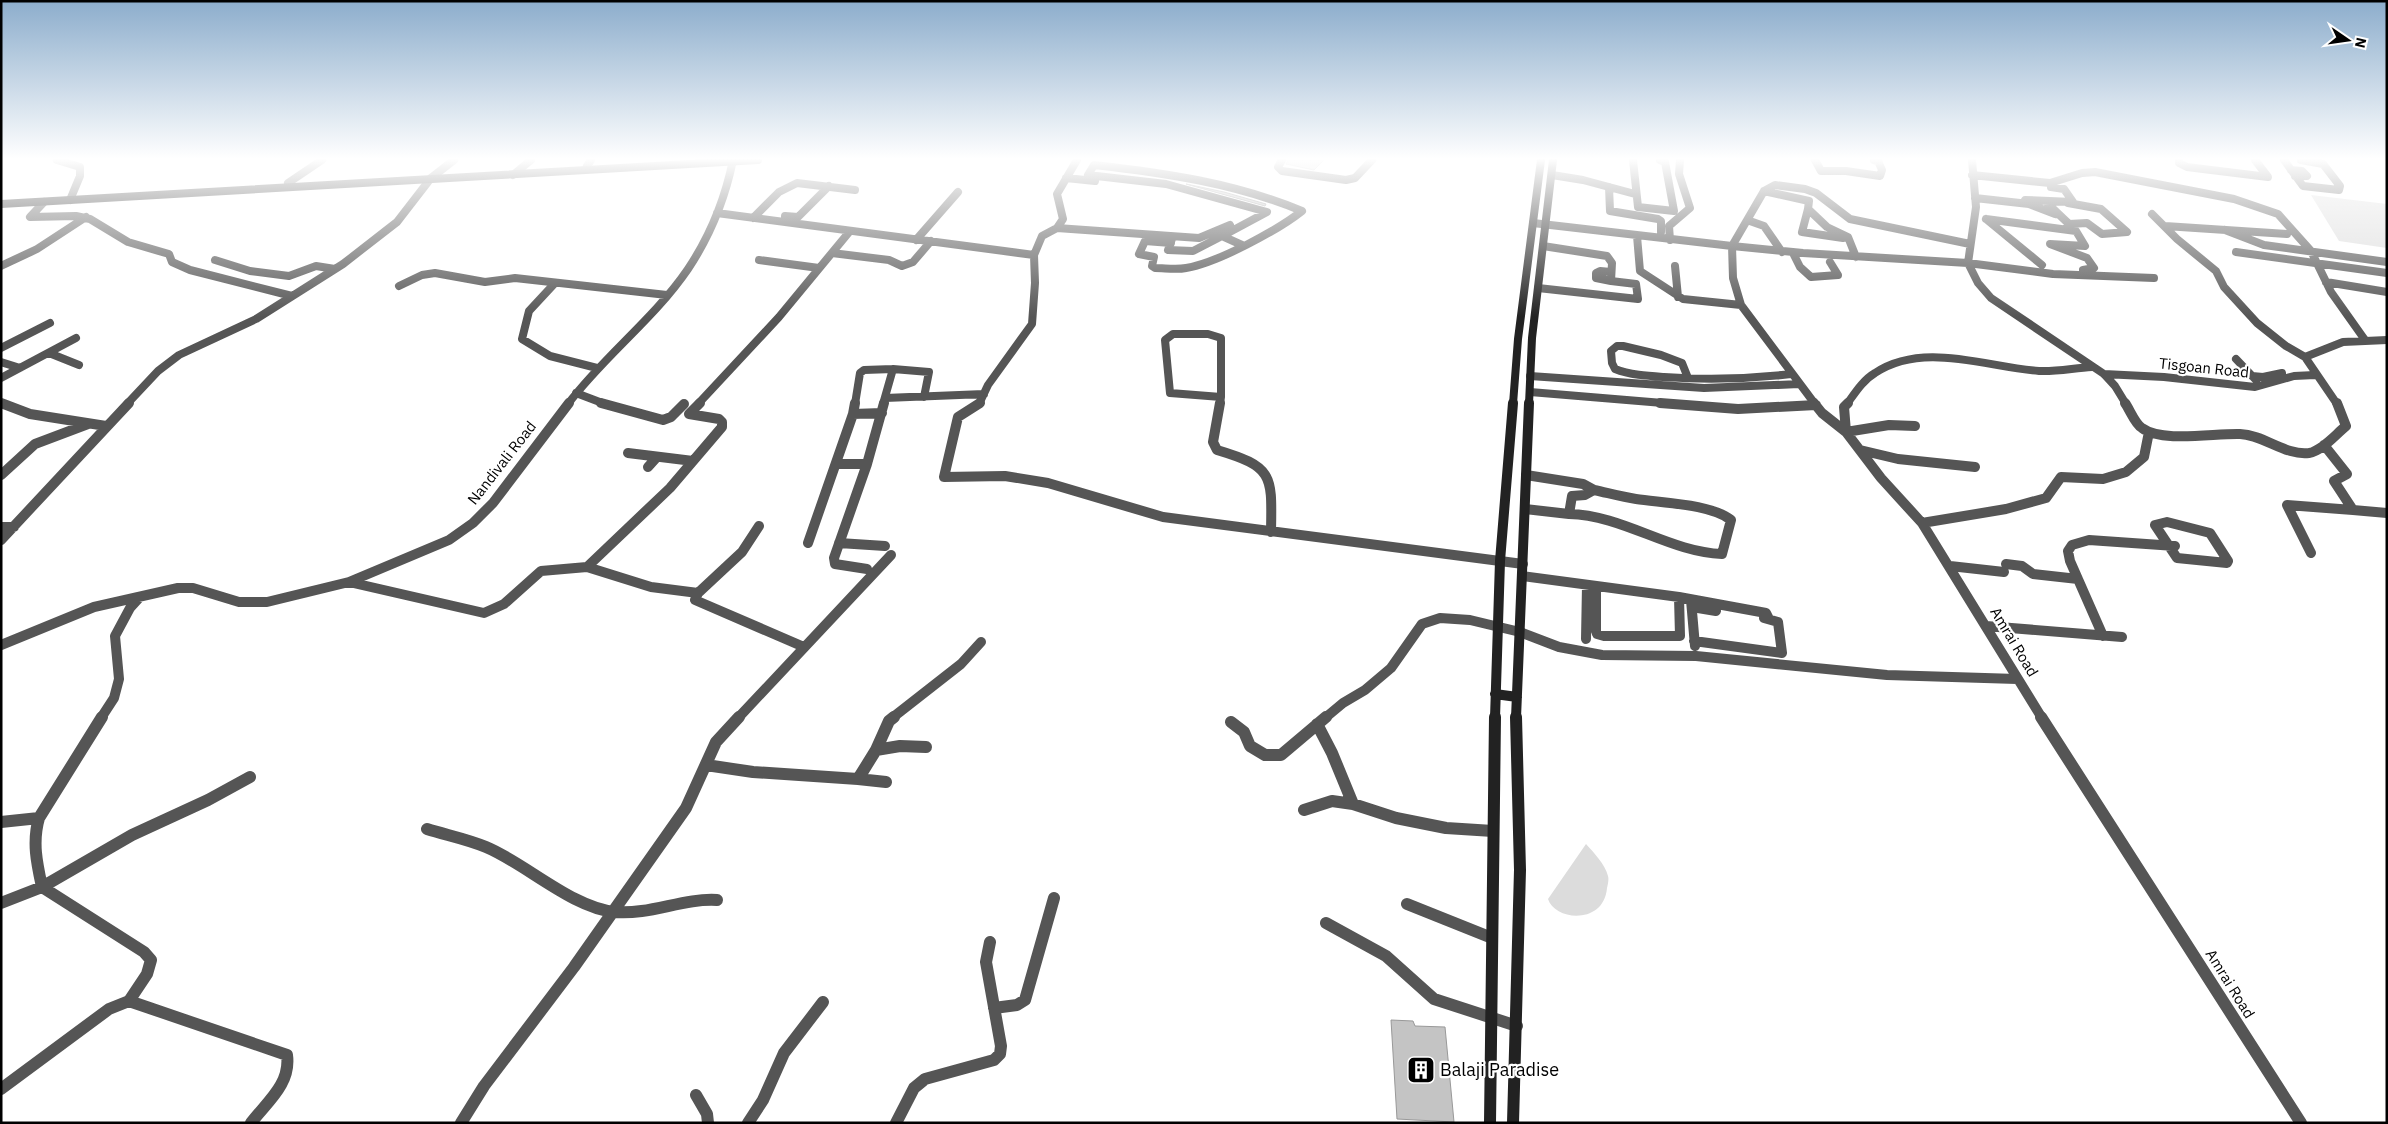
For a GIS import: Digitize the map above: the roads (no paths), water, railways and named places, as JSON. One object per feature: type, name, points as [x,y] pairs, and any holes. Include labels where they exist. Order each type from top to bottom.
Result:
[{"type":"street","points":[[34,212],[30,217],[86,218],[128,242],[169,254],[172,262],[190,270],[292,296]]},
{"type":"street","points":[[1,540],[158,371],[179,355],[256,319],[335,269],[396,222],[404,212]]},
{"type":"street","points":[[753,218],[759,212]]},
{"type":"street","points":[[763,212],[798,217],[803,212]]},
{"type":"street","points":[[916,240],[940,212]]},
{"type":"street","points":[[1061,212],[1063,219],[1057,228],[1042,236],[1034,255],[1035,291],[1032,324],[979,404],[958,418],[944,477],[1006,476],[1048,483],[1163,517],[1500,561],[1522,570],[1592,585],[1679,597],[1691,603],[1778,622],[1783,651],[1779,654],[1694,641]]},
{"type":"street","points":[[1257,212],[1232,227],[1199,238],[1145,241],[1139,254],[1154,257],[1153,267],[1181,269],[1197,266],[1242,245],[1301,212]]},
{"type":"street","points":[[1490,1123],[1495,694],[1499,628],[1500,561],[1518,339],[1534,212]]},
{"type":"street","points":[[1513,1123],[1520,870],[1517,697],[1532,338],[1548,212]]},
{"type":"street","points":[[1619,212],[1658,219],[1661,221],[1661,232]]},
{"type":"street","points":[[1670,240],[1669,226],[1687,212]]},
{"type":"street","points":[[1732,246],[1751,212]]},
{"type":"street","points":[[1807,212],[1802,232],[1848,239]]},
{"type":"street","points":[[1812,212],[1827,227],[1848,239],[1856,257]]},
{"type":"street","points":[[1841,212],[1850,219],[1970,244]]},
{"type":"street","points":[[1975,212],[1968,263],[1978,283],[1991,298],[2104,374],[2115,386],[2141,428],[2161,435],[2242,434],[2261,438],[2295,452],[2308,453],[2316,451],[2346,426],[2344,412],[2315,375],[2305,357],[2286,346],[2257,323],[2224,286],[2216,271],[2177,239],[2152,214]]},
{"type":"street","points":[[1977,212],[2042,265]]},
{"type":"street","points":[[2001,218],[2025,219],[2062,225],[2052,212]]},
{"type":"street","points":[[2055,212],[2068,227],[2076,231],[2085,246],[2050,244],[2080,255],[2090,262],[2094,268],[2078,270],[2080,274]]},
{"type":"street","points":[[1986,219],[2068,227],[2087,223],[2100,233],[2127,232],[2106,212]]},
{"type":"street","points":[[2274,212],[2278,214],[2317,262],[2331,292],[2365,340]]},
{"type":"street","points":[[716,213],[1034,255]]},
{"type":"street","name":"Nandivali Road","points":[[1,645],[94,607],[178,588],[193,588],[239,602],[268,602],[349,582],[449,540],[479,518],[576,393],[667,294],[696,256],[716,213]]},
{"type":"street","points":[[1,266],[37,249],[86,218]]},
{"type":"street","points":[[1747,220],[1764,226],[1782,252]]},
{"type":"street","points":[[1533,223],[1782,252],[1968,263],[2053,274],[2154,278]]},
{"type":"street","points":[[2165,226],[2287,234]]},
{"type":"street","points":[[1226,234],[1232,227]]},
{"type":"street","points":[[1057,228],[1172,240]]},
{"type":"street","points":[[2225,230],[2258,244],[2387,262]]},
{"type":"street","points":[[800,279],[832,253],[850,231]]},
{"type":"street","points":[[1172,240],[1168,250],[1190,251],[1222,236],[1242,245]]},
{"type":"street","points":[[1637,236],[1640,271],[1678,297],[1692,301],[1741,305]]},
{"type":"street","points":[[1190,251],[1199,238]]},
{"type":"street","points":[[832,253],[889,260],[893,263],[908,266],[913,264],[931,242]]},
{"type":"street","points":[[1538,288],[1638,299],[1636,284],[1611,276],[1611,259],[1607,256],[1543,246]]},
{"type":"street","name":"Amrai Road","points":[[1732,246],[1733,278],[1741,305],[1822,413],[1846,432],[1881,478],[1922,523],[1950,566],[2016,679],[2301,1123]]},
{"type":"street","points":[[1793,252],[1800,267],[1810,277],[1838,275],[1830,262]]},
{"type":"street","points":[[2236,252],[2383,272]]},
{"type":"street","points":[[214,260],[250,271],[289,276],[316,266],[335,269]]},
{"type":"street","points":[[759,260],[815,268]]},
{"type":"street","points":[[2374,260],[2383,272]]},
{"type":"street","points":[[1675,266],[1678,297]]},
{"type":"street","points":[[587,567],[643,515],[722,427],[722,422],[719,419],[689,414],[778,317],[815,268]]},
{"type":"street","points":[[399,286],[422,275],[435,273],[485,282],[515,278],[667,294]]},
{"type":"street","points":[[2326,282],[2387,292]]},
{"type":"street","points":[[555,283],[529,311],[522,338],[550,356],[597,368]]},
{"type":"street","points":[[1,348],[50,323]]},
{"type":"street","points":[[1221,397],[1170,393],[1165,340],[1173,334],[1208,334],[1221,338],[1221,397],[1213,442],[1217,450],[1245,458],[1264,468],[1271,481],[1271,532]]},
{"type":"street","points":[[1,378],[76,338]]},
{"type":"street","points":[[2305,357],[2343,342],[2387,340]]},
{"type":"street","points":[[1688,378],[1684,366],[1678,361],[1634,348],[1617,346],[1611,351],[1612,365],[1617,371],[1688,378],[1735,380],[1791,374]]},
{"type":"street","points":[[49,353],[79,364]]},
{"type":"street","points":[[1915,426],[1889,424],[1846,432],[1844,407],[1873,373],[1901,361],[1928,358],[1981,362],[2040,371],[2092,367]]},
{"type":"street","points":[[2236,359],[2261,386]]},
{"type":"street","points":[[1,362],[20,368]]},
{"type":"street","points":[[808,543],[853,414],[861,371],[893,369],[929,372],[924,397]]},
{"type":"street","points":[[867,569],[835,564],[834,558],[867,464],[893,369]]},
{"type":"street","points":[[2252,376],[2263,377],[2290,371]]},
{"type":"street","name":"Tisgoan Road","points":[[2104,374],[2164,377],[2247,387],[2261,386],[2294,376],[2315,375]]},
{"type":"street","points":[[1530,376],[1704,388],[1799,384]]},
{"type":"street","points":[[1556,378],[1557,395]]},
{"type":"street","points":[[1704,388],[1711,408]]},
{"type":"street","points":[[1530,392],[1711,408],[1756,409],[1816,405]]},
{"type":"street","points":[[576,393],[605,404],[663,420],[671,417],[684,404]]},
{"type":"street","points":[[885,398],[984,394]]},
{"type":"street","points":[[1,403],[30,414],[106,426]]},
{"type":"street","points":[[853,414],[882,413]]},
{"type":"street","points":[[1,475],[35,444],[89,423]]},
{"type":"street","points":[[1922,523],[2006,509],[2046,498],[2061,477],[2104,479],[2126,472],[2144,457],[2149,432]]},
{"type":"street","points":[[2324,445],[2347,474],[2334,481],[2353,510]]},
{"type":"street","points":[[1860,450],[1871,450],[1892,458],[1975,467]]},
{"type":"street","points":[[628,453],[693,461]]},
{"type":"street","points":[[648,467],[656,457]]},
{"type":"street","points":[[836,464],[867,464]]},
{"type":"street","points":[[1525,509],[1592,515],[1662,539],[1715,554],[1722,554],[1731,520],[1726,516],[1692,506],[1634,499],[1594,490],[1583,484],[1526,475]]},
{"type":"street","points":[[1569,514],[1572,496],[1585,495],[1594,490]]},
{"type":"street","points":[[2311,553],[2287,505],[2387,513]]},
{"type":"street","points":[[2174,523],[2210,533],[2228,561],[2225,563],[2180,560],[2175,557],[2171,546],[2156,524],[2174,523]]},
{"type":"street","points":[[759,526],[742,552],[698,593],[695,600],[804,647]]},
{"type":"street","points":[[1,527],[14,527]]},
{"type":"street","points":[[2103,636],[2070,561],[2068,551],[2072,545],[2081,541],[2171,546]]},
{"type":"street","points":[[461,1123],[500,1064],[614,912],[686,808],[716,742],[804,647],[888,551],[839,543]]},
{"type":"street","points":[[1950,566],[2005,568],[2022,566],[2033,574],[2078,579]]},
{"type":"street","points":[[349,582],[484,613],[504,604],[542,572],[587,567],[651,587],[698,593]]},
{"type":"street","points":[[1592,585],[1596,631],[1597,634],[1604,636],[1680,636],[1679,597]]},
{"type":"street","points":[[1586,640],[1592,585]]},
{"type":"street","points":[[1,1089],[108,1009],[129,1001],[147,974],[151,960],[144,952],[42,887],[35,851],[35,830],[39,818],[114,698],[119,679],[119,661],[115,636],[130,608],[140,597]]},
{"type":"street","points":[[1691,603],[1696,656]]},
{"type":"street","points":[[1231,722],[1244,732],[1250,746],[1265,755],[1281,755],[1317,724],[1391,668],[1422,624],[1440,618],[1456,618],[1520,632],[1560,647],[1602,655],[1696,656],[1887,675],[2016,679]]},
{"type":"street","points":[[1986,626],[2122,638]]},
{"type":"street","points":[[858,779],[876,750],[888,721],[961,664],[981,642]]},
{"type":"street","points":[[1495,694],[1517,697]]},
{"type":"street","points":[[1317,724],[1328,741],[1334,762],[1353,804]]},
{"type":"street","points":[[876,750],[900,746],[926,747]]},
{"type":"street","points":[[706,764],[753,772],[886,782]]},
{"type":"street","points":[[1,903],[42,887],[132,835],[208,800],[250,777]]},
{"type":"street","points":[[1304,810],[1332,801],[1353,804],[1396,818],[1438,827],[1493,831]]},
{"type":"street","points":[[1,822],[39,818]]},
{"type":"street","points":[[427,829],[486,847],[584,902],[614,912],[667,907],[698,899],[717,900]]},
{"type":"street","points":[[994,1008],[1017,1004],[1025,1000],[1054,898]]},
{"type":"street","points":[[1407,904],[1492,938]]},
{"type":"street","points":[[1326,924],[1386,956],[1434,999],[1517,1026]]},
{"type":"street","points":[[896,1123],[914,1088],[925,1079],[994,1060],[1000,1054],[1001,1046],[986,962],[990,942]]},
{"type":"street","points":[[129,1001],[287,1054],[290,1065],[284,1081],[254,1122]]},
{"type":"street","points":[[748,1123],[760,1108],[779,1062],[791,1042],[823,1002]]},
{"type":"street","points":[[696,1095],[707,1114],[708,1123]]},
{"type":"place","name":"Balaji Paradise","points":[[1421,1070]]}]
